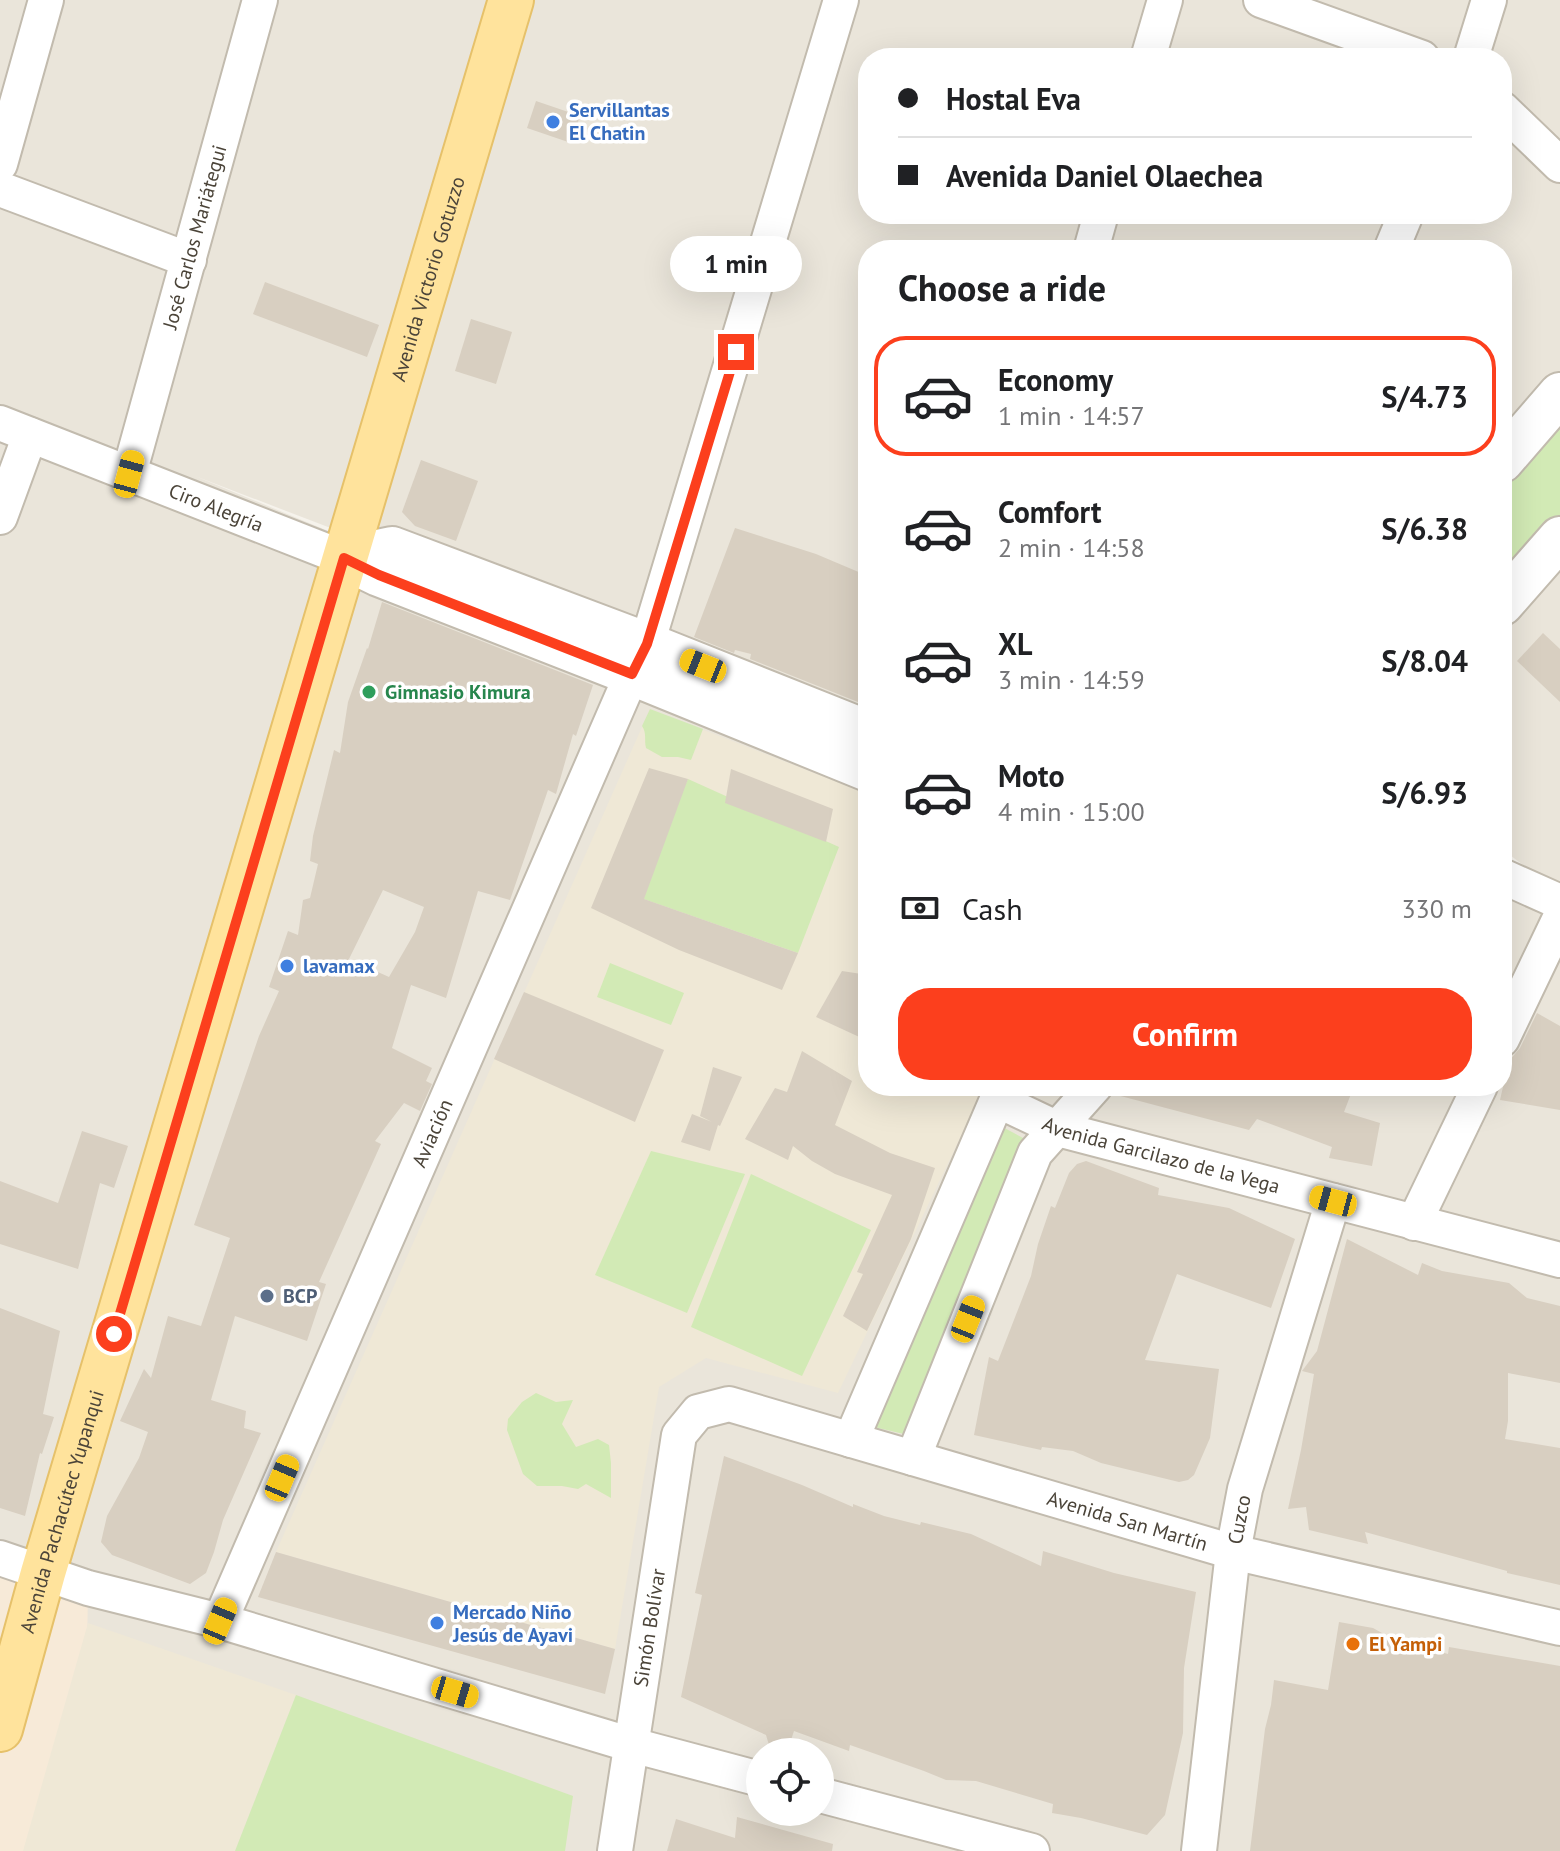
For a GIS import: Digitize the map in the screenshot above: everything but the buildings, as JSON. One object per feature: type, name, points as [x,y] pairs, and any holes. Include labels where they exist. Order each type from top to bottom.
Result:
[{"type":"main road","name":"Avenida Victorio Gotuzzo","points":[[344,558],[511,0]]},
{"type":"main road","name":"Avenida Pachacútec Yupanqui","points":[[0,1729],[43,1573],[344,558]]},
{"type":"street","points":[[0,164],[46,0]]},
{"type":"street","name":"José Carlos Mariátegui","points":[[129,474],[260,0]]},
{"type":"street","name":"Aviación","points":[[220,1621],[640,659],[841,0]]},
{"type":"street","points":[[1151,48],[1165,0]]},
{"type":"street","points":[[1261,0],[1394,48]]},
{"type":"street","points":[[1474,48],[1489,0]]},
{"type":"street","points":[[1512,119],[1560,165]]},
{"type":"street","points":[[0,189],[189,260]]},
{"type":"street","points":[[1512,449],[1560,394]]},
{"type":"street","points":[[0,517],[15,429]]},
{"type":"street","name":"Ciro Alegría","points":[[15,429],[344,558]]},
{"type":"street","points":[[1512,593],[1560,538]]},
{"type":"street","points":[[344,558],[392,548],[640,659],[858,765]]},
{"type":"street","points":[[640,659],[858,729]]},
{"type":"street","points":[[1512,880],[1560,902]]},
{"type":"street","points":[[1512,1018],[1560,918]]},
{"type":"street","points":[[851,1440],[999,1096]]},
{"type":"street","name":"Avenida Garcilazo de la Vega","points":[[1005,1096],[1058,1129],[1560,1260]]},
{"type":"street","points":[[913,1458],[1035,1153],[1086,1096]]},
{"type":"street","points":[[1414,1223],[1475,1096]]},
{"type":"street","name":"Cuzco","points":[[1199,1851],[1233,1552],[1245,1489],[1333,1201]]},
{"type":"street","name":"Avenida San Martín","points":[[698,1412],[729,1404],[1233,1552],[1560,1628]]},
{"type":"street","name":"Simón Bolívar","points":[[615,1851],[679,1435],[698,1412]]},
{"type":"street","points":[[0,1558],[88,1588],[220,1621],[632,1745],[746,1775]]},
{"type":"street","points":[[834,1799],[1032,1851]]},
{"type":"shaded area","points":[[0,0],[1560,0],[1560,893],[1512,857],[1512,240],[858,240],[858,730],[195,476],[617,650],[858,745],[858,1096],[1512,1096],[1512,876],[1560,897],[1560,1851],[0,1851]]},
{"type":"shaded area","points":[[650,709],[858,790],[858,1096],[980,1096],[838,1393],[706,1358],[659,1387],[615,1649],[276,1552]]},
{"type":"shaded area","points":[[6,1560],[88,1588],[84,1851],[0,1851],[0,1577]]},
{"type":"shaded area","points":[[88,1623],[296,1695],[235,1851],[23,1851]]},
{"type":"green space","points":[[1560,403],[1560,554],[1512,609],[1512,456]]},
{"type":"green space","points":[[650,709],[703,729],[691,760],[662,757],[646,748],[642,726]]},
{"type":"green space","points":[[688,779],[839,847],[798,953],[632,895]]},
{"type":"green space","points":[[610,963],[684,993],[671,1025],[597,997]]},
{"type":"green space","points":[[997,1124],[1023,1138],[908,1435],[870,1426]]},
{"type":"green space","points":[[651,1151],[745,1174],[687,1313],[595,1275]]},
{"type":"green space","points":[[751,1174],[871,1230],[802,1376],[691,1327]]},
{"type":"green space","points":[[536,1393],[556,1402],[573,1400],[562,1424],[576,1447],[598,1439],[609,1445],[611,1498],[586,1484],[578,1489],[537,1486],[523,1474],[507,1430],[508,1419],[522,1402]]},
{"type":"green space","points":[[296,1695],[573,1796],[565,1851],[235,1851]]},
{"type":"place","name":"Servillantas El Chatin","points":[[553,122]]},
{"type":"place","name":"Gimnasio Kimura","points":[[369,692]]},
{"type":"place","name":"lavamax","points":[[287,966]]},
{"type":"place","name":"BCP","points":[[267,1296]]},
{"type":"place","name":"Mercado Niño Jesús de Ayavi","points":[[437,1623]]},
{"type":"place","name":"El Yampi","points":[[1353,1644]]},
{"type":"route","points":[[114,1334],[344,558],[379,575],[632,674],[647,644],[736,352]]}]
